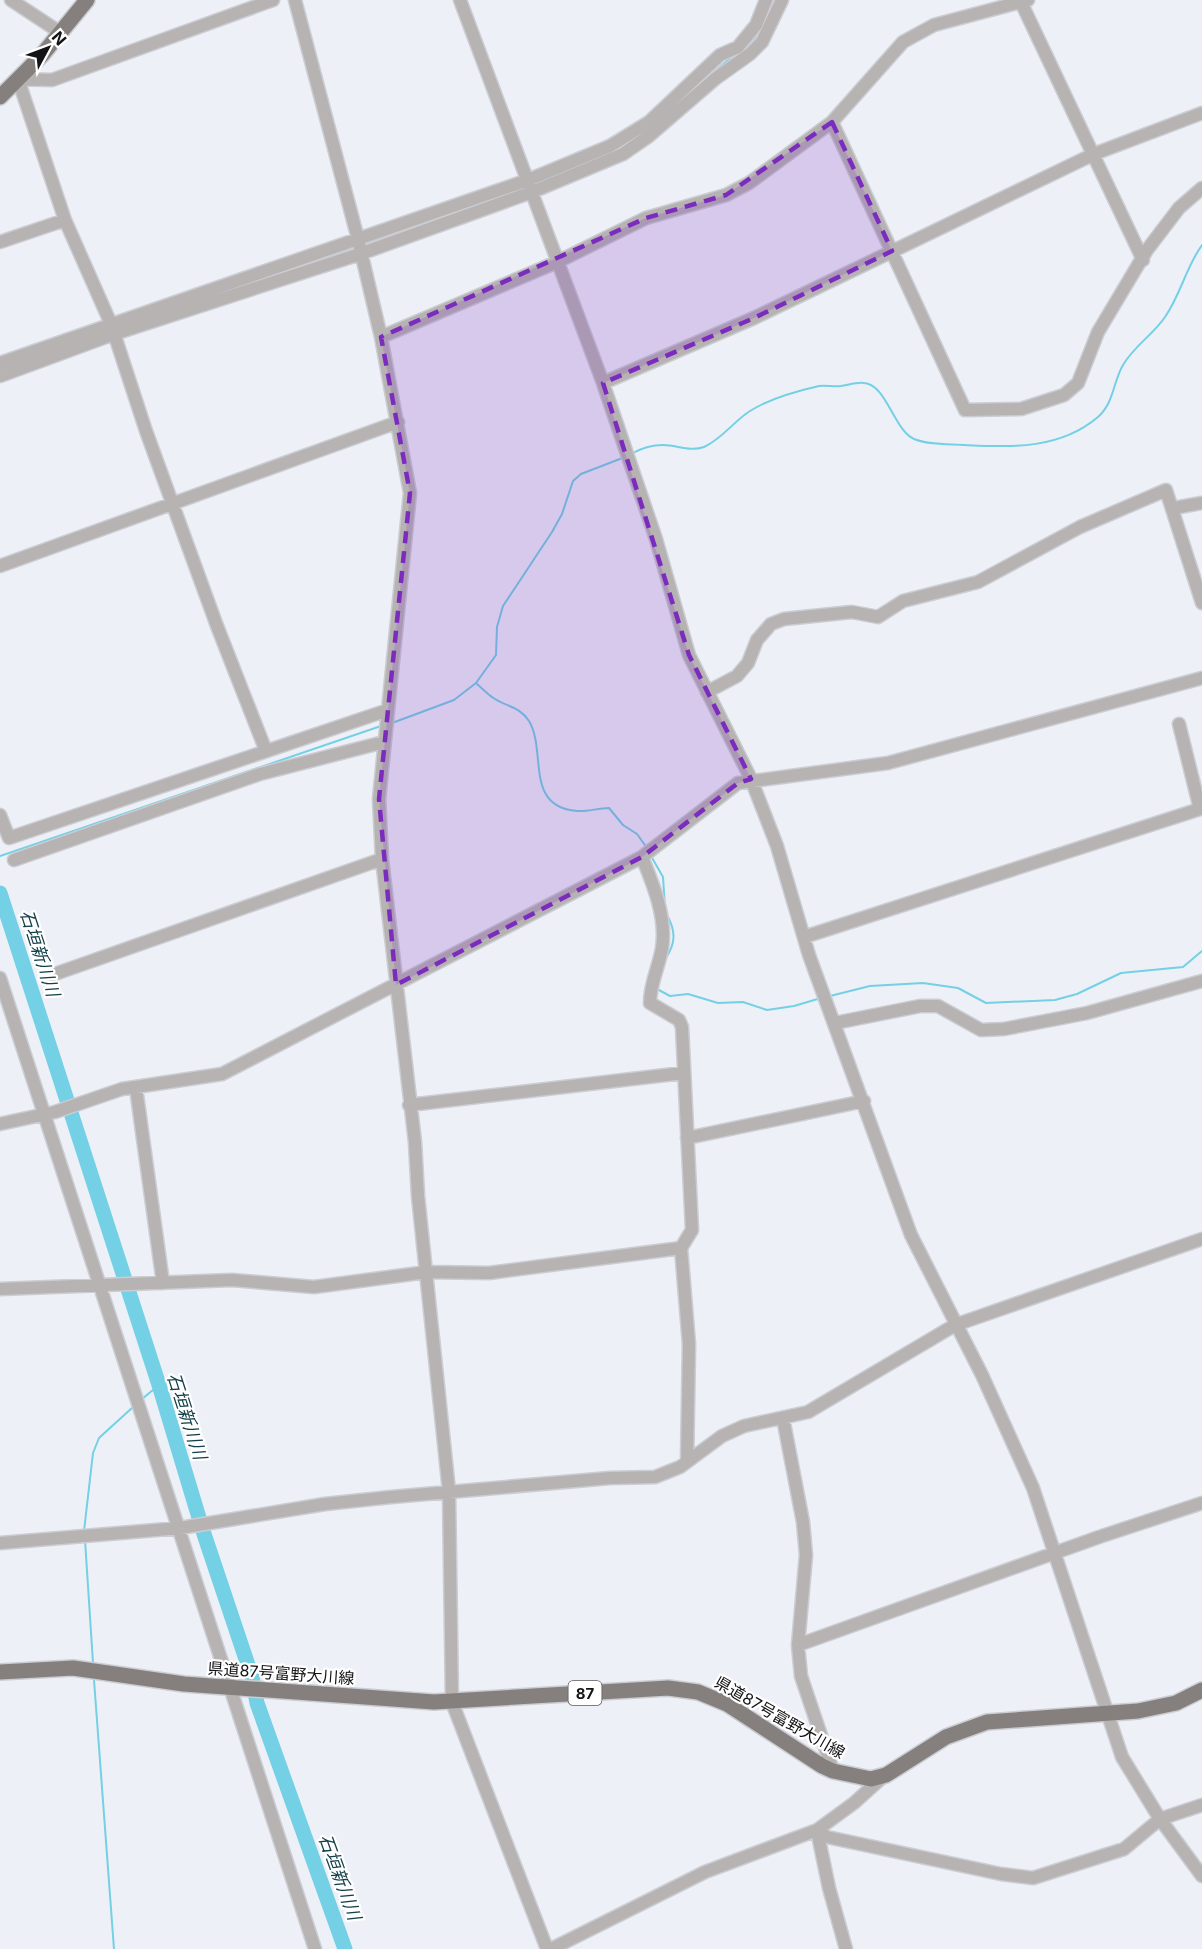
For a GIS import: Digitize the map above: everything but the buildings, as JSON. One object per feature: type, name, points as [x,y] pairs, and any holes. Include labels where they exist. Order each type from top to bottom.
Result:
[{"type":"main road","points":[[0,97],[61,33],[87,0]]},
{"type":"main road","name":"県道87号富野大川線","points":[[0,1672],[73,1668],[157,1681],[237,1689],[452,1702],[668,1688],[698,1692],[727,1704],[833,1771],[859,1778],[886,1775],[946,1737],[987,1722],[1006,1718],[1107,1714],[1176,1702],[1202,1690]]},
{"type":"street","points":[[10,0],[61,33]]},
{"type":"street","points":[[266,751],[174,504],[113,329],[65,220],[18,79],[52,80],[273,0]]},
{"type":"street","points":[[295,0],[358,239],[381,337],[410,493],[379,799],[381,859],[415,1142],[418,1196],[449,1491],[452,1702],[549,1949],[705,1872],[817,1830],[854,1803],[886,1775]]},
{"type":"street","points":[[460,0],[603,383],[656,539],[689,655],[751,779],[777,846],[804,938],[910,1235],[1018,1453],[1122,1757],[1160,1820],[1202,1876]]},
{"type":"street","points":[[0,376],[113,329],[358,239],[528,180],[610,146],[649,122],[720,55],[738,47],[756,25],[766,0]]},
{"type":"street","points":[[0,363],[360,254],[532,192],[623,154],[762,42],[782,0]]},
{"type":"street","points":[[381,337],[557,262],[646,218],[726,195],[756,178],[832,122],[903,42],[934,25],[1023,1],[1143,260]]},
{"type":"street","points":[[603,383],[754,318],[1094,154],[1202,113]]},
{"type":"street","points":[[832,122],[965,410],[1021,409],[1064,395],[1078,383],[1098,332],[1161,230],[1179,208],[1202,188]]},
{"type":"street","points":[[0,242],[65,220]]},
{"type":"street","points":[[0,566],[398,422]]},
{"type":"street","points":[[707,692],[737,676],[748,663],[757,640],[771,624],[784,620],[852,612],[878,617],[903,601],[978,582],[1080,528],[1166,490],[1174,508],[1202,603]]},
{"type":"street","points":[[1174,508],[1202,503]]},
{"type":"street","points":[[0,1124],[51,1113],[122,1089],[222,1074],[642,857],[738,783],[751,779],[888,763],[1202,678]]},
{"type":"street","points":[[0,815],[9,838],[388,710]]},
{"type":"street","points":[[804,938],[1200,809],[1179,724]]},
{"type":"street","points":[[14,860],[260,774],[384,742]]},
{"type":"street","points":[[642,857],[663,927],[662,949],[650,989],[650,1003],[679,1020],[682,1027],[692,1230],[681,1248],[689,1344],[687,1462]]},
{"type":"street","points":[[52,975],[381,859]]},
{"type":"street","points":[[0,978],[51,1113],[186,1527],[315,1949]]},
{"type":"street","points":[[835,1023],[920,1006],[938,1006],[981,1030],[1011,1028],[1087,1013],[1202,981]]},
{"type":"street","points":[[409,1105],[683,1073]]},
{"type":"street","points":[[136,1088],[163,1283]]},
{"type":"street","points":[[687,1138],[864,1101]]},
{"type":"street","points":[[0,1543],[217,1524],[325,1504],[449,1491],[640,1476],[655,1477],[671,1472],[722,1436],[754,1423],[808,1412],[955,1325],[1202,1239]]},
{"type":"street","points":[[0,1289],[232,1280],[314,1287],[427,1272],[489,1273],[681,1248]]},
{"type":"street","points":[[783,1418],[803,1522],[806,1555],[798,1645],[801,1676],[833,1771]]},
{"type":"street","points":[[798,1645],[1054,1553],[1202,1503]]},
{"type":"street","points":[[817,1830],[836,1839],[1001,1874],[1033,1878],[1124,1849],[1160,1820],[1202,1805]]},
{"type":"street","points":[[817,1830],[829,1888],[846,1949]]},
{"type":"highlighted area","points":[[832,122],[892,251],[754,318],[603,383],[689,655],[751,779],[738,783],[642,857],[396,985],[379,799],[410,493],[381,337],[646,218],[726,195]]},
{"type":"waterway","points":[[744,49],[759,34]]},
{"type":"waterway","points":[[677,104],[734,55]]},
{"type":"waterway","points":[[537,183],[551,178]]},
{"type":"waterway","points":[[364,244],[500,196]]},
{"type":"waterway","points":[[633,453],[659,445],[694,449],[704,447],[717,439],[744,415],[766,403],[819,386],[858,383],[872,385],[884,399],[901,427],[907,434],[920,441],[1017,446],[1067,436],[1083,428],[1103,411],[1123,365],[1165,317],[1202,245]]},
{"type":"waterway","points":[[240,287],[356,246]]},
{"type":"waterway","points":[[392,723],[454,700],[476,683],[496,655],[497,627],[503,606],[552,532],[562,514],[573,481],[581,474],[625,457]]},
{"type":"waterway","points":[[477,684],[492,697],[522,713],[529,721],[537,747],[543,789],[550,799],[560,807],[577,811],[609,808],[623,825],[637,834],[647,848]]},
{"type":"waterway","points":[[0,856],[381,726]]},
{"type":"waterway","points":[[651,856],[663,877],[665,907]]},
{"type":"waterway","name":"石垣新川川","points":[[0,893],[159,1385],[203,1531],[252,1677],[257,1703],[345,1949]]},
{"type":"waterway","points":[[665,959],[673,943],[672,927],[667,915]]},
{"type":"waterway","points":[[830,996],[870,986],[923,983],[958,988],[986,1003],[1055,1000],[1077,994],[1121,973],[1183,967],[1202,951]]},
{"type":"waterway","points":[[657,989],[670,996],[688,994],[718,1003],[743,1002],[767,1010],[794,1006],[821,998]]},
{"type":"waterway","points":[[142,1399],[159,1385]]},
{"type":"waterway","points":[[84,1531],[93,1453],[99,1438],[133,1407]]},
{"type":"waterway","points":[[85,1540],[93,1663]]},
{"type":"waterway","points":[[94,1680],[114,1949]]}]
